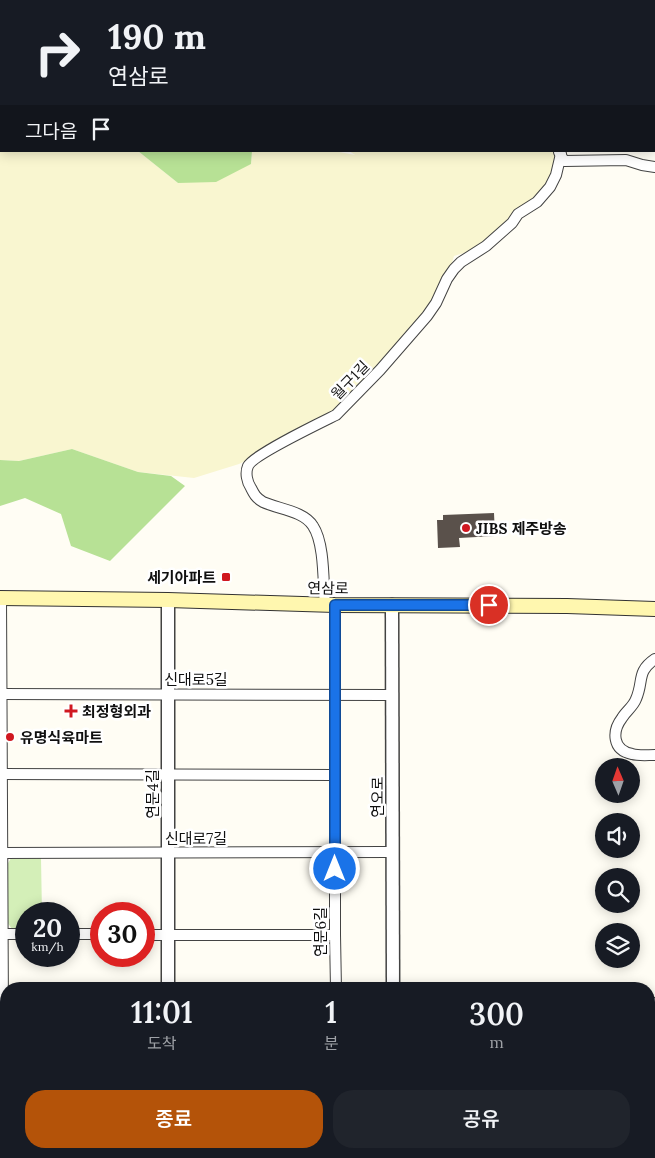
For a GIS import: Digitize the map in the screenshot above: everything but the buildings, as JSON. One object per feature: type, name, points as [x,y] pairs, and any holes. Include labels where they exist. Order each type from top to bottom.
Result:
[{"type":"main road","name":"연삼로","points":[[0,598],[168,600],[330,605],[567,606],[655,609]]},
{"type":"main road","points":[[196,1158],[208,1158]]},
{"type":"street","name":"월구1길","points":[[560,153],[564,161],[626,160],[655,167]]},
{"type":"street","name":"월구1길","points":[[330,605],[322,555],[313,526],[306,519],[292,512],[256,498],[248,483],[246,474],[248,465],[275,447],[336,415],[344,408],[427,316],[454,269],[461,262],[486,246],[512,223],[518,214],[537,202],[550,187],[556,175],[560,153]]},
{"type":"street","points":[[0,598],[2,982]]},
{"type":"street","name":"연문4길","points":[[168,600],[168,982]]},
{"type":"street","name":"연문6길","points":[[330,605],[336,695],[336,982]]},
{"type":"street","name":"연오로","points":[[392,605],[393,982]]},
{"type":"street","points":[[655,659],[647,664],[642,671],[634,704],[622,716],[616,727],[614,737],[623,751],[632,754],[655,755]]},
{"type":"street","name":"신대로5길","points":[[1,694],[392,695]]},
{"type":"street","points":[[1,774],[335,775]]},
{"type":"street","name":"신대로7길","points":[[1,853],[393,852]]},
{"type":"street","points":[[1,934],[15,934]]},
{"type":"street","points":[[155,934],[335,935]]},
{"type":"shaded area","points":[[0,152],[139,152],[178,183],[251,164],[252,152],[339,152],[355,155],[350,152],[559,152],[550,187],[486,246],[454,256],[447,279],[436,303],[332,417],[239,464],[194,478],[138,472],[72,449],[19,461],[0,460]]},
{"type":"green space","points":[[139,152],[252,152],[251,164],[216,182],[178,183]]},
{"type":"green space","points":[[72,449],[138,472],[171,476],[185,486],[110,561],[71,546],[61,514],[25,498],[0,506],[0,460],[19,461]]},
{"type":"green space","points":[[11,858],[41,858],[42,902],[15,902],[15,929],[12,929],[7,922],[7,865]]},
{"type":"place","name":"JIBS 제주방송","points":[[466,528]]},
{"type":"place","name":"세기아파트","points":[[226,577]]},
{"type":"place","name":"최정형외과","points":[[71,711]]},
{"type":"place","name":"유명식육마트","points":[[10,737]]},
{"type":"route","points":[[335,869],[335,605],[489,605]]}]
